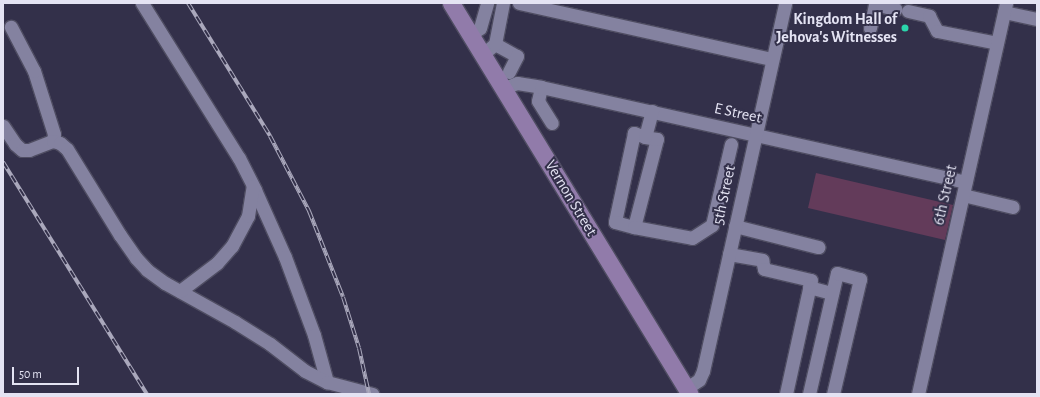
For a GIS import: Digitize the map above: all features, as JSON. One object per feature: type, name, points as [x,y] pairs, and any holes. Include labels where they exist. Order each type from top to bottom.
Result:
[{"type":"main road","name":"Vernon Street","points":[[451,3],[471,35],[489,49],[689,391]]},
{"type":"street","points":[[142,3],[239,158],[253,186],[285,257],[314,335],[327,382]]},
{"type":"street","points":[[471,35],[480,28],[487,3]]},
{"type":"street","points":[[503,3],[489,49],[517,56],[506,80]]},
{"type":"street","points":[[518,3],[772,59]]},
{"type":"street","name":"5th Street","points":[[689,391],[699,380],[703,371],[785,3]]},
{"type":"street","points":[[870,28],[875,4],[929,16],[937,31],[997,43]]},
{"type":"street","points":[[1005,8],[1037,19]]},
{"type":"street","name":"6th Street","points":[[918,394],[1005,8]]},
{"type":"street","points":[[11,27],[34,72],[54,134],[53,141]]},
{"type":"street","name":"E Street","points":[[506,80],[652,111],[966,182]]},
{"type":"street","points":[[540,87],[538,101],[552,123]]},
{"type":"street","points":[[645,136],[652,111]]},
{"type":"street","points":[[3,126],[15,144],[22,150],[29,150],[53,141],[60,143],[67,149],[136,258],[147,270],[270,344],[305,371],[327,382],[372,394]]},
{"type":"street","points":[[634,227],[657,139],[634,133],[615,222],[634,227],[692,238],[712,225],[731,144]]},
{"type":"street","points":[[180,291],[217,263],[232,246],[248,216],[253,186]]},
{"type":"street","points":[[963,195],[1013,207]]},
{"type":"street","points":[[735,226],[818,247]]},
{"type":"street","points":[[729,254],[762,260],[764,269],[811,280],[786,394]]},
{"type":"street","points":[[809,394],[837,273],[860,279],[833,394]]},
{"type":"street","points":[[809,287],[832,293]]},
{"type":"shaded area","points":[[816,173],[953,205],[945,240],[808,208]]},
{"type":"railway","points":[[188,3],[270,136],[309,211],[343,297],[359,348],[369,394]]},
{"type":"railway","points":[[3,162],[147,394]]},
{"type":"place","name":"Kingdom Hall of Jehova's Witnesses","points":[[905,28]]}]
